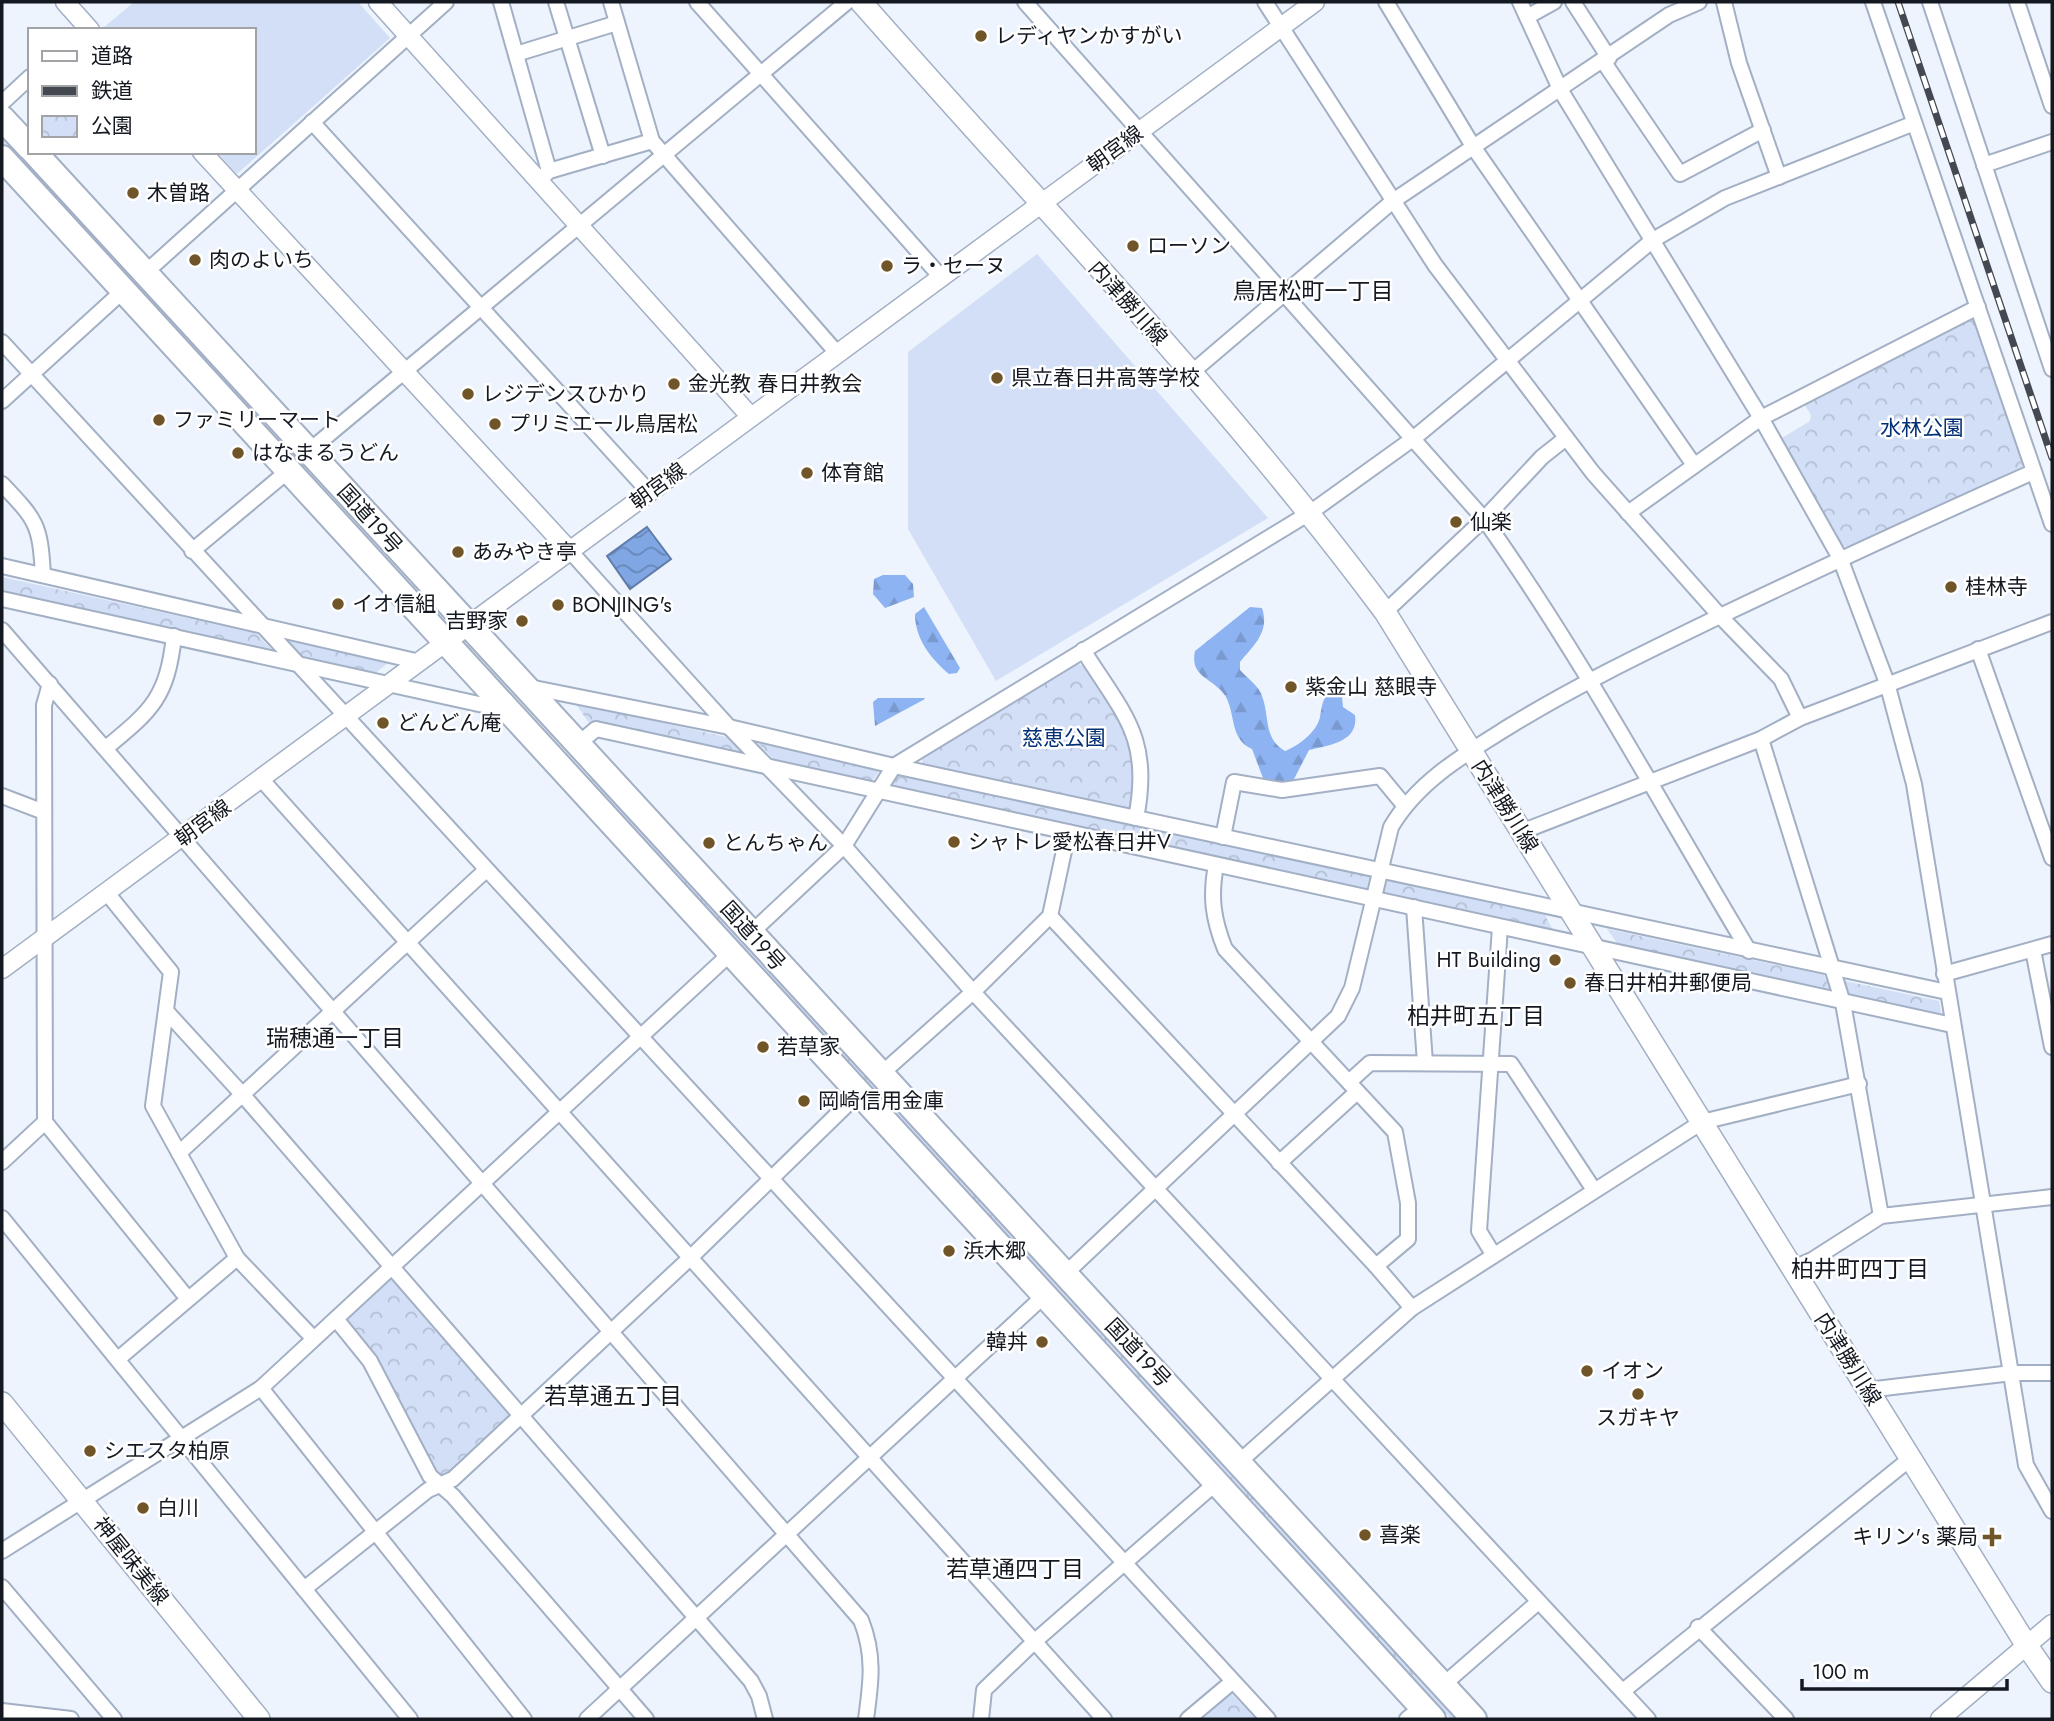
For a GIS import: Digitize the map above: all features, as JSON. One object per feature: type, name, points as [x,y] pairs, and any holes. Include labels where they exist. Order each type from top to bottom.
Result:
[{"type":"highway","points":[[2,118],[28,146]]},
{"type":"highway","name":"国道19号","points":[[36,154],[467,627],[578,744],[1474,1719]]},
{"type":"highway","name":"国道19号","points":[[2,158],[1046,1294],[1217,1482],[1421,1715]]},
{"type":"main road","name":"内津勝川線","points":[[861,2],[1311,512],[1385,612],[1569,912],[2052,1682]]},
{"type":"main road","name":"神屋味美線","points":[[2,1403],[259,1719]]},
{"type":"street","points":[[65,2],[86,28]]},
{"type":"street","points":[[378,2],[544,176],[580,226],[751,417]]},
{"type":"street","points":[[145,273],[446,2]]},
{"type":"street","points":[[501,2],[544,176]]},
{"type":"street","points":[[556,2],[603,156]]},
{"type":"street","points":[[611,2],[652,141],[661,156],[837,353]]},
{"type":"street","points":[[698,2],[941,277]]},
{"type":"street","points":[[309,451],[847,2]]},
{"type":"street","points":[[1025,2],[1483,519],[1536,593],[1590,678],[1647,781],[1749,951]]},
{"type":"street","points":[[1265,2],[1435,265],[1566,438],[1628,513],[1720,616],[1781,679],[1800,718]]},
{"type":"street","name":"朝宮線","points":[[2,969],[1315,2]]},
{"type":"street","points":[[1386,2],[1474,148],[1694,465]]},
{"type":"street","points":[[1520,2],[1561,91],[1761,418],[1840,558],[1887,683],[1914,784],[2026,1465],[2052,1511]]},
{"type":"street","points":[[1527,17],[1554,2]]},
{"type":"street","points":[[1573,2],[1606,60],[1680,174],[1763,130]]},
{"type":"street","points":[[1661,2],[1669,16]]},
{"type":"street","points":[[1191,373],[1393,201],[1561,91],[1669,16],[1699,2]]},
{"type":"street","points":[[1724,2],[1738,63],[1779,177]]},
{"type":"street","points":[[1873,2],[1912,124],[2052,524]]},
{"type":"street","points":[[1930,2],[2052,369]]},
{"type":"street","points":[[2017,2],[2052,106]]},
{"type":"street","points":[[516,54],[617,23]]},
{"type":"street","points":[[2,103],[28,79]]},
{"type":"street","points":[[312,122],[649,492]]},
{"type":"street","points":[[751,933],[844,846],[894,766],[1311,512],[1414,438],[1653,240],[1725,198],[1912,124]]},
{"type":"street","points":[[544,176],[652,141]]},
{"type":"street","points":[[1984,165],[2052,142]]},
{"type":"street","points":[[204,154],[729,727],[844,846],[973,992],[1332,1377],[1537,1603],[1648,1719]]},
{"type":"street","points":[[2,401],[124,290]]},
{"type":"street","points":[[1628,513],[1761,418],[1978,307]]},
{"type":"street","points":[[2,342],[192,551],[348,715],[639,1038],[1268,1719]]},
{"type":"street","points":[[1385,612],[1483,519],[1542,457],[1566,438]]},
{"type":"street","points":[[192,551],[288,471]]},
{"type":"street","points":[[1065,1274],[1338,1016],[1352,988],[1391,827],[1404,805],[1423,786],[1471,750],[1590,678],[1840,558],[2033,472]]},
{"type":"street","points":[[2,484],[30,513],[41,536],[43,575]]},
{"type":"street","points":[[2,566],[420,662]]},
{"type":"street","points":[[2,599],[510,711]]},
{"type":"street","points":[[1521,832],[1761,739],[1800,718],[1887,683],[2052,622]]},
{"type":"street","points":[[2,630],[861,1620],[870,1643],[873,1665],[866,1719]]},
{"type":"street","points":[[106,748],[154,705],[164,688],[174,636]]},
{"type":"street","points":[[1978,649],[2052,858]]},
{"type":"street","points":[[1083,650],[1125,716],[1140,749],[1143,768],[1136,818]]},
{"type":"street","points":[[50,684],[44,705],[45,1122],[188,1299]]},
{"type":"street","points":[[524,686],[729,727],[894,766],[1947,992]]},
{"type":"street","points":[[578,744],[596,729],[1216,865],[1375,892],[1414,907],[1500,927],[1952,1025]]},
{"type":"street","points":[[1761,739],[1843,1003],[1881,1216]]},
{"type":"street","points":[[1223,837],[1234,782],[1282,790],[1380,776],[1404,805]]},
{"type":"street","points":[[262,780],[1104,1719]]},
{"type":"street","points":[[2,796],[44,812]]},
{"type":"street","points":[[880,1075],[973,992],[1050,916],[1068,832]]},
{"type":"street","points":[[1216,865],[1211,892],[1213,911],[1225,949],[1395,1132],[1408,1203],[1408,1239],[1376,1266]]},
{"type":"street","points":[[180,1153],[486,870]]},
{"type":"street","points":[[107,893],[171,972],[153,1106],[237,1258],[313,1338]]},
{"type":"street","points":[[1414,907],[1424,1063]]},
{"type":"street","points":[[1050,916],[1412,1308]]},
{"type":"street","points":[[1493,1254],[1479,1231],[1500,927]]},
{"type":"street","points":[[1944,974],[2052,944]]},
{"type":"street","points":[[2033,950],[2052,1047]]},
{"type":"street","points":[[2,1551],[261,1388],[732,952]]},
{"type":"street","points":[[167,1012],[242,1094],[751,1681],[759,1696],[765,1719]]},
{"type":"street","points":[[1279,1163],[1353,1087],[1370,1063],[1511,1064],[1594,1190]]},
{"type":"street","points":[[1238,1463],[1412,1308],[1702,1122],[1859,1084]]},
{"type":"street","points":[[304,1589],[428,1490],[453,1479],[690,1258],[860,1092]]},
{"type":"street","points":[[2,1161],[45,1122]]},
{"type":"street","points":[[1793,1268],[1812,1260],[1881,1216],[2052,1197]]},
{"type":"street","points":[[2,1218],[410,1719]]},
{"type":"street","points":[[118,1359],[237,1258]]},
{"type":"street","points":[[587,1719],[694,1617],[1046,1294]]},
{"type":"street","points":[[336,1319],[370,1361],[430,1476],[646,1719]]},
{"type":"street","points":[[1867,1390],[2012,1373],[2052,1373]]},
{"type":"street","points":[[261,1388],[524,1719]]},
{"type":"street","points":[[1623,1691],[1698,1627],[1911,1458]]},
{"type":"street","points":[[981,1719],[984,1690],[1035,1641],[1217,1482]]},
{"type":"street","points":[[2,1587],[114,1719]]},
{"type":"street","points":[[1443,1685],[1537,1603]]},
{"type":"street","points":[[1940,1719],[2052,1624]]},
{"type":"street","points":[[1698,1627],[1786,1719]]},
{"type":"street","points":[[1188,1719],[1232,1682]]},
{"type":"street","points":[[2,1712],[71,1719]]},
{"type":"green space","points":[[134,2],[358,2],[390,38],[237,174],[219,154],[256,154],[256,28],[103,28]]},
{"type":"green space","points":[[2,136],[300,460],[335,505],[426,606],[2,142]]},
{"type":"green space","points":[[1037,254],[1268,518],[996,681],[908,529],[908,352]]},
{"type":"green space","name":"水林公園","points":[[1971,316],[1977,318],[2024,460],[2022,467],[1849,547],[1843,546],[1782,438],[1810,421],[1811,415],[1802,401]]},
{"type":"green space","points":[[883,575],[905,575],[913,584],[914,597],[885,608],[873,594],[874,579]]},
{"type":"green space","points":[[2,577],[256,633],[275,653],[2,595]]},
{"type":"green space","points":[[924,607],[960,668],[957,673],[949,674],[942,668],[921,640],[915,614]]},
{"type":"green space","points":[[1250,607],[1262,608],[1264,624],[1259,638],[1240,662],[1240,670],[1260,692],[1270,733],[1278,746],[1285,751],[1296,746],[1311,733],[1318,723],[1323,701],[1332,687],[1341,687],[1343,707],[1355,715],[1355,724],[1347,737],[1309,750],[1293,781],[1275,782],[1263,778],[1252,749],[1245,745],[1237,733],[1226,697],[1199,672],[1194,660],[1195,651]]},
{"type":"green space","points":[[285,639],[389,662],[373,675],[304,661]]},
{"type":"green space","points":[[487,662],[1458,1719],[1451,1719],[619,815],[584,770],[485,663]]},
{"type":"green space","name":"慈恵公園","points":[[1078,664],[1084,666],[1117,716],[1130,747],[1134,784],[1131,807],[1126,809],[923,765],[922,758]]},
{"type":"green space","points":[[878,698],[925,699],[875,726],[873,702]]},
{"type":"green space","points":[[575,703],[726,737],[745,756],[589,723]]},
{"type":"green space","points":[[757,742],[881,769],[870,784],[777,763]]},
{"type":"green space","points":[[898,773],[1370,876],[1366,891],[890,787]]},
{"type":"green space","points":[[1387,880],[1545,915],[1555,934],[1383,896]]},
{"type":"green space","points":[[1607,929],[1824,975],[1831,991],[1829,994],[1619,946]]},
{"type":"green space","points":[[1845,981],[1939,1001],[1942,1018],[1845,995],[1842,983]]},
{"type":"green space","points":[[388,1280],[395,1280],[509,1411],[509,1417],[448,1475],[433,1473],[346,1326],[346,1320]]},
{"type":"green space","points":[[1226,1693],[1232,1694],[1256,1719],[1197,1719]]},
{"type":"water","points":[[647,527],[671,559],[630,589],[607,556]]},
{"type":"railway","points":[[1898,2],[2052,458]]},
{"type":"place","name":"レディヤンかすがい","points":[[981,36]]},
{"type":"place","name":"木曽路","points":[[133,193]]},
{"type":"place","name":"ローソン","points":[[1133,246]]},
{"type":"place","name":"肉のよいち","points":[[195,260]]},
{"type":"place","name":"ラ・セーヌ","points":[[887,266]]},
{"type":"place","name":"県立春日井高等学校","points":[[997,378]]},
{"type":"place","name":"金光教 春日井教会","points":[[674,384]]},
{"type":"place","name":"レジデンスひかり","points":[[468,394]]},
{"type":"place","name":"ファミリーマート","points":[[159,420]]},
{"type":"place","name":"プリミエール鳥居松","points":[[495,424]]},
{"type":"place","name":"はなまるうどん","points":[[238,453]]},
{"type":"place","name":"体育館","points":[[807,473]]},
{"type":"place","name":"仙楽","points":[[1456,522]]},
{"type":"place","name":"あみやき亭","points":[[458,552]]},
{"type":"place","name":"桂林寺","points":[[1951,587]]},
{"type":"place","name":"イオ信組","points":[[338,604]]},
{"type":"place","name":"BONJING's","points":[[558,605]]},
{"type":"place","name":"吉野家","points":[[522,621]]},
{"type":"place","name":"紫金山 慈眼寺","points":[[1291,687]]},
{"type":"place","name":"どんどん庵","points":[[383,723]]},
{"type":"place","name":"シャトレ愛松春日井V","points":[[954,842]]},
{"type":"place","name":"とんちゃん","points":[[709,843]]},
{"type":"place","name":"HT Building","points":[[1555,960]]},
{"type":"place","name":"春日井柏井郵便局","points":[[1570,983]]},
{"type":"place","name":"若草家","points":[[763,1047]]},
{"type":"place","name":"岡崎信用金庫","points":[[804,1101]]},
{"type":"place","name":"浜木郷","points":[[949,1251]]},
{"type":"place","name":"韓丼","points":[[1042,1342]]},
{"type":"place","name":"イオン","points":[[1587,1371]]},
{"type":"place","name":"スガキヤ","points":[[1638,1394]]},
{"type":"place","name":"シエスタ柏原","points":[[90,1451]]},
{"type":"place","name":"白川","points":[[143,1508]]},
{"type":"place","name":"喜楽","points":[[1365,1535]]},
{"type":"place","name":"キリン's 薬局","points":[[1992,1537]]},
{"type":"district","name":"鳥居松町一丁目","points":[[1313,291]]},
{"type":"district","name":"柏井町五丁目","points":[[1476,1016]]},
{"type":"district","name":"瑞穂通一丁目","points":[[335,1038]]},
{"type":"district","name":"柏井町四丁目","points":[[1860,1269]]},
{"type":"district","name":"若草通五丁目","points":[[613,1396]]},
{"type":"district","name":"若草通四丁目","points":[[1015,1569]]}]
